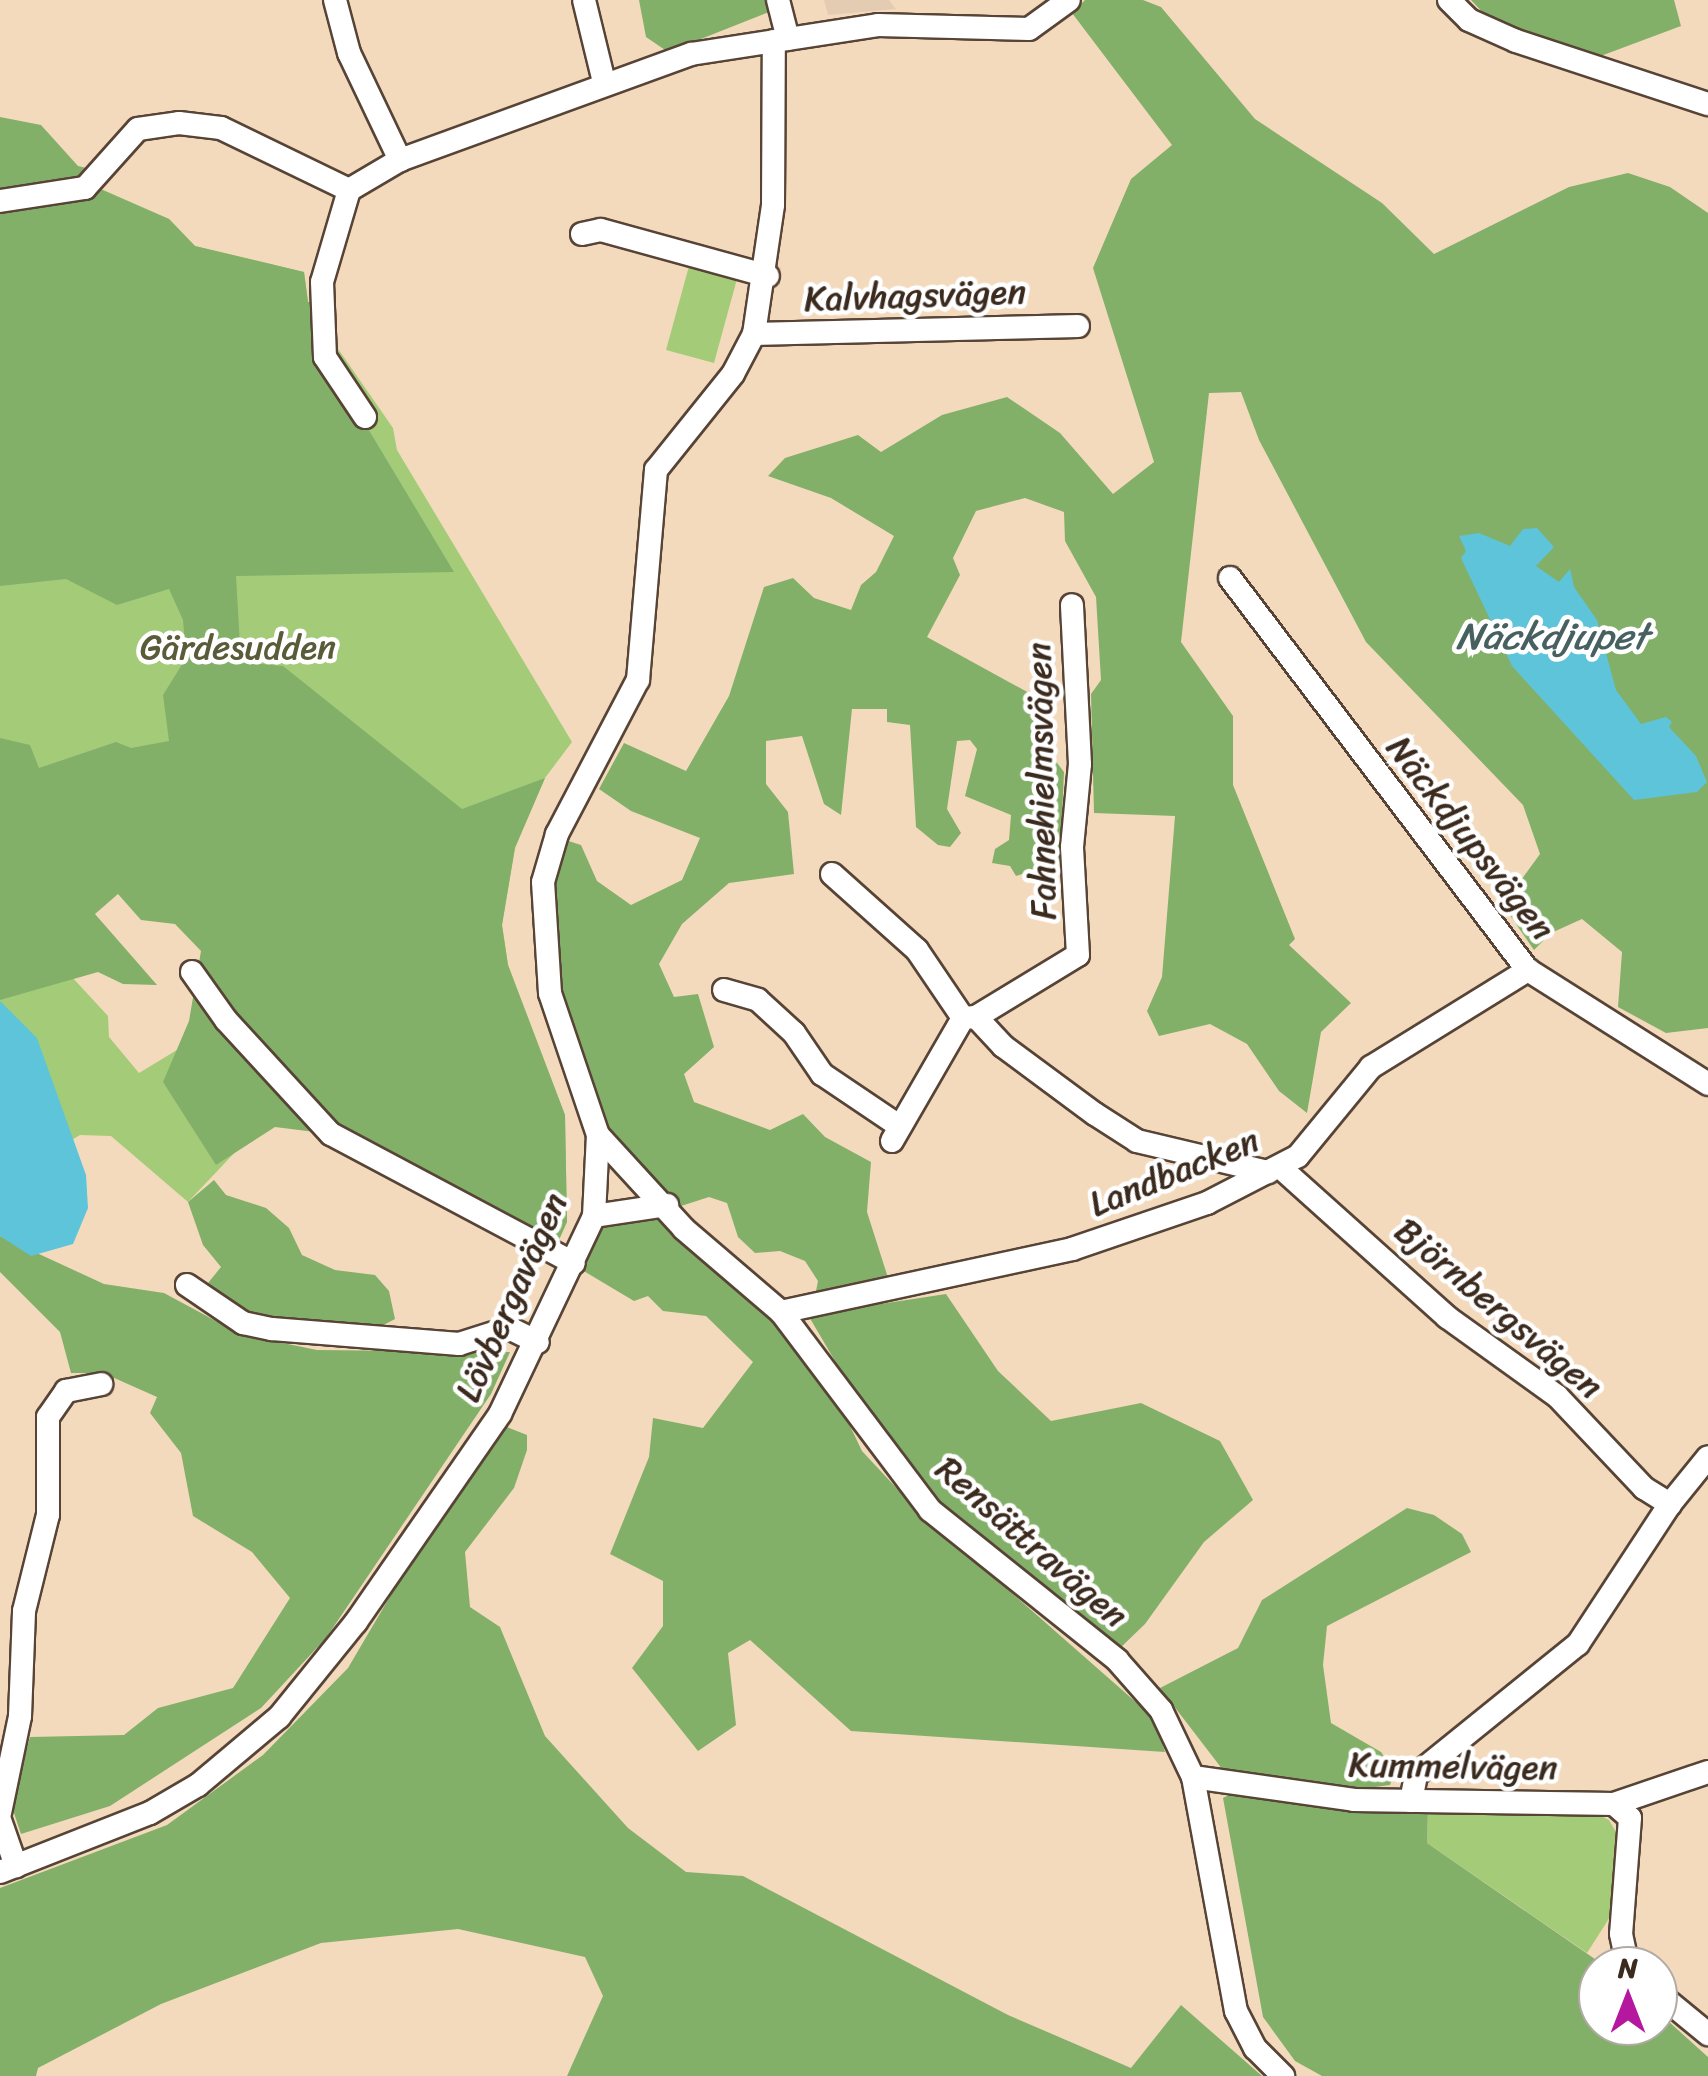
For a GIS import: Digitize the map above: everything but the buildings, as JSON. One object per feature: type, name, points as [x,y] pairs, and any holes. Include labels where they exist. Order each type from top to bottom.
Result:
[{"type":"street","points":[[335,0],[349,53],[400,160]]},
{"type":"street","points":[[584,0],[604,82]]},
{"type":"street","name":"Lövbergavägen","points":[[8,1869],[150,1813],[198,1786],[279,1718],[356,1622],[500,1414],[538,1342],[594,1216],[598,1135],[550,993],[543,882],[557,834],[638,680],[656,470],[733,374],[754,334],[768,276],[781,40],[778,0]]},
{"type":"street","points":[[364,416],[325,357],[322,282],[349,190],[400,160],[604,82],[691,54],[902,24],[1029,29],[1069,0]]},
{"type":"street","points":[[1449,0],[1469,20],[1516,41],[1708,104]]},
{"type":"street","points":[[0,201],[85,188],[138,129],[179,123],[222,128],[349,190]]},
{"type":"street","points":[[582,234],[601,230],[768,276]]},
{"type":"street","name":"Kalvhagsvägen","points":[[754,334],[1078,326]]},
{"type":"street","name":"Näckdjupsvägen","points":[[1230,578],[1528,970],[1708,1084]]},
{"type":"street","name":"Fahnehielmsvägen","points":[[724,990],[758,1000],[794,1033],[822,1074],[895,1134],[970,1018],[1078,955],[1072,847],[1080,764],[1072,606]]},
{"type":"street","name":"Björnbergsvägen","points":[[832,874],[917,950],[970,1018],[1003,1046],[1137,1141],[1274,1170],[1447,1317],[1556,1396],[1644,1488],[1670,1504]]},
{"type":"street","name":"Landbacken","points":[[781,1312],[1136,1232],[1274,1170],[1322,1130],[1371,1067],[1528,970]]},
{"type":"street","points":[[192,972],[331,1134],[574,1263]]},
{"type":"street","name":"Rensättravägen","points":[[598,1135],[668,1206],[684,1229],[781,1312],[930,1510],[1128,1672],[1161,1710],[1193,1778],[1236,2010],[1255,2048],[1283,2076]]},
{"type":"street","points":[[594,1216],[668,1206]]},
{"type":"street","points":[[187,1285],[243,1322],[272,1329],[460,1344],[509,1328],[538,1342]]},
{"type":"street","points":[[8,1869],[0,1816],[20,1716],[11,1659],[48,1515],[51,1405],[66,1391],[101,1384]]},
{"type":"street","points":[[1411,1801],[1416,1775],[1550,1672],[1598,1618],[1670,1504],[1708,1458]]},
{"type":"street","name":"Kummelvägen","points":[[1193,1778],[1300,1796],[1614,1804],[1708,1772]]},
{"type":"street","points":[[1614,1804],[1630,1818],[1621,1934],[1624,1946]]},
{"type":"street","points":[[1678,2009],[1708,2034]]},
{"type":"shaded area","points":[[824,0],[889,0],[896,9],[828,15]]},
{"type":"green space","points":[[639,0],[771,0],[774,10],[668,52],[646,37]]},
{"type":"green space","points":[[1085,0],[1143,0],[1161,7],[1255,119],[1382,203],[1434,254],[1569,187],[1628,173],[1670,187],[1708,213],[1708,1028],[1666,1033],[1618,1007],[1622,952],[1582,919],[1551,933],[1534,950],[1503,905],[1540,854],[1523,805],[1366,642],[1259,440],[1241,392],[1209,393],[1181,642],[1233,716],[1233,785],[1295,939],[1289,945],[1351,1003],[1321,1032],[1307,1113],[1279,1091],[1247,1044],[1210,1024],[1159,1036],[1147,1011],[1162,977],[1175,816],[1094,813],[1091,694],[1101,680],[1096,597],[1065,541],[1064,512],[1025,498],[976,511],[953,558],[960,575],[927,637],[1051,705],[1051,755],[1064,772],[1060,862],[1016,876],[1010,866],[992,863],[995,849],[1009,840],[1011,815],[965,796],[977,749],[970,740],[957,741],[947,809],[961,833],[950,847],[938,845],[916,827],[910,725],[887,722],[887,709],[852,709],[841,815],[824,804],[802,736],[766,741],[766,784],[788,812],[794,874],[729,883],[682,924],[659,964],[674,997],[698,994],[714,1047],[684,1074],[694,1102],[770,1130],[803,1114],[825,1137],[871,1162],[867,1212],[890,1284],[814,1301],[818,1281],[805,1261],[780,1251],[755,1253],[738,1237],[727,1203],[709,1197],[678,1207],[604,1131],[556,996],[549,929],[559,838],[581,845],[597,881],[631,905],[682,880],[700,838],[631,811],[599,789],[624,743],[686,771],[729,696],[764,587],[793,578],[814,598],[851,610],[861,585],[876,572],[894,536],[831,498],[768,476],[785,458],[858,435],[881,452],[942,415],[1007,397],[1060,433],[1113,494],[1154,462],[1093,268],[1131,179],[1172,145],[1072,13]]},
{"type":"green space","points":[[1471,0],[1674,0],[1681,26],[1598,57],[1488,18]]},
{"type":"green space","name":"Gärdesudden","points":[[0,117],[41,125],[78,166],[107,173],[100,189],[169,219],[195,246],[304,272],[308,302],[321,302],[325,357],[454,572],[236,576],[241,662],[283,666],[462,809],[545,778],[515,848],[502,925],[508,965],[565,1115],[567,1222],[555,1249],[331,1134],[275,1127],[216,1165],[163,1082],[189,1021],[201,951],[175,924],[141,920],[118,894],[95,914],[157,985],[123,984],[98,972],[0,1000],[0,738],[30,745],[39,768],[116,742],[131,748],[169,741],[163,695],[186,658],[183,620],[169,589],[117,605],[66,579],[0,586]]},
{"type":"green space","name":"Gärdesudden","points":[[99,188],[169,219],[195,246],[304,272],[308,302],[329,302],[334,343],[393,428],[397,450],[572,742],[545,778],[515,847],[502,925],[508,965],[565,1115],[567,1222],[270,978],[97,861],[58,962],[108,1016],[109,1037],[139,1073],[223,1022],[288,1096],[188,1202],[111,1136],[80,1135],[65,1144],[0,1154],[0,191]]},
{"type":"green space","points":[[689,266],[737,279],[714,363],[666,350]]},
{"type":"green space","points":[[214,1180],[226,1195],[266,1208],[289,1228],[302,1255],[335,1270],[375,1275],[389,1291],[395,1319],[378,1328],[290,1325],[249,1315],[208,1283],[221,1267],[203,1245],[188,1202]]},
{"type":"green space","points":[[658,1216],[760,1305],[839,1403],[862,1451],[914,1507],[1154,1718],[1165,1752],[851,1731],[750,1640],[728,1653],[736,1725],[698,1751],[632,1668],[663,1626],[663,1581],[610,1554],[649,1457],[653,1418],[703,1428],[753,1362],[706,1316],[663,1311],[648,1296],[634,1301],[582,1270],[587,1241],[603,1220]]},
{"type":"green space","points":[[0,1236],[104,1284],[164,1293],[240,1334],[317,1350],[510,1352],[491,1394],[326,1638],[261,1708],[110,1806],[21,1834],[11,1804],[30,1737],[124,1735],[158,1708],[233,1688],[290,1598],[252,1552],[193,1516],[181,1453],[150,1413],[157,1397],[103,1373],[71,1373],[60,1332],[0,1272]]},
{"type":"green space","points":[[946,1294],[998,1371],[1051,1421],[1141,1403],[1220,1441],[1253,1500],[1204,1542],[1145,1624],[1118,1650],[938,1505],[855,1395],[808,1315]]},
{"type":"green space","points":[[502,1425],[527,1435],[527,1450],[514,1488],[465,1552],[470,1607],[500,1627],[545,1736],[628,1828],[686,1872],[743,1876],[1008,2015],[1131,2068],[1181,2005],[1262,2076],[567,2076],[603,1996],[585,1957],[458,1929],[321,1943],[161,2004],[38,2068],[36,2076],[0,2076],[0,1888],[167,1825],[263,1755],[348,1668],[429,1530]]},
{"type":"green space","points":[[1407,1508],[1434,1515],[1462,1534],[1471,1552],[1327,1626],[1323,1665],[1331,1723],[1381,1752],[1395,1771],[1390,1785],[1352,1790],[1226,1774],[1160,1688],[1238,1648],[1262,1600]]},
{"type":"green space","points":[[1240,1789],[1428,1810],[1427,1843],[1578,1947],[1578,2046],[1678,2046],[1678,2030],[1708,2057],[1708,2076],[1322,2076],[1295,2061],[1263,2017],[1223,1798]]},
{"type":"green space","points":[[1428,1810],[1597,1814],[1609,1820],[1616,1832],[1610,1917],[1591,1946],[1578,1947],[1427,1843]]},
{"type":"water","name":"Näckdjupet","points":[[1537,528],[1554,547],[1536,566],[1559,582],[1570,569],[1574,587],[1597,620],[1616,690],[1641,724],[1666,717],[1672,722],[1669,727],[1696,756],[1707,782],[1697,792],[1634,800],[1512,666],[1461,558],[1466,551],[1459,536],[1479,533],[1510,546],[1523,529]]},
{"type":"water","points":[[0,1001],[37,1038],[86,1175],[88,1208],[73,1244],[31,1256],[0,1236]]}]
